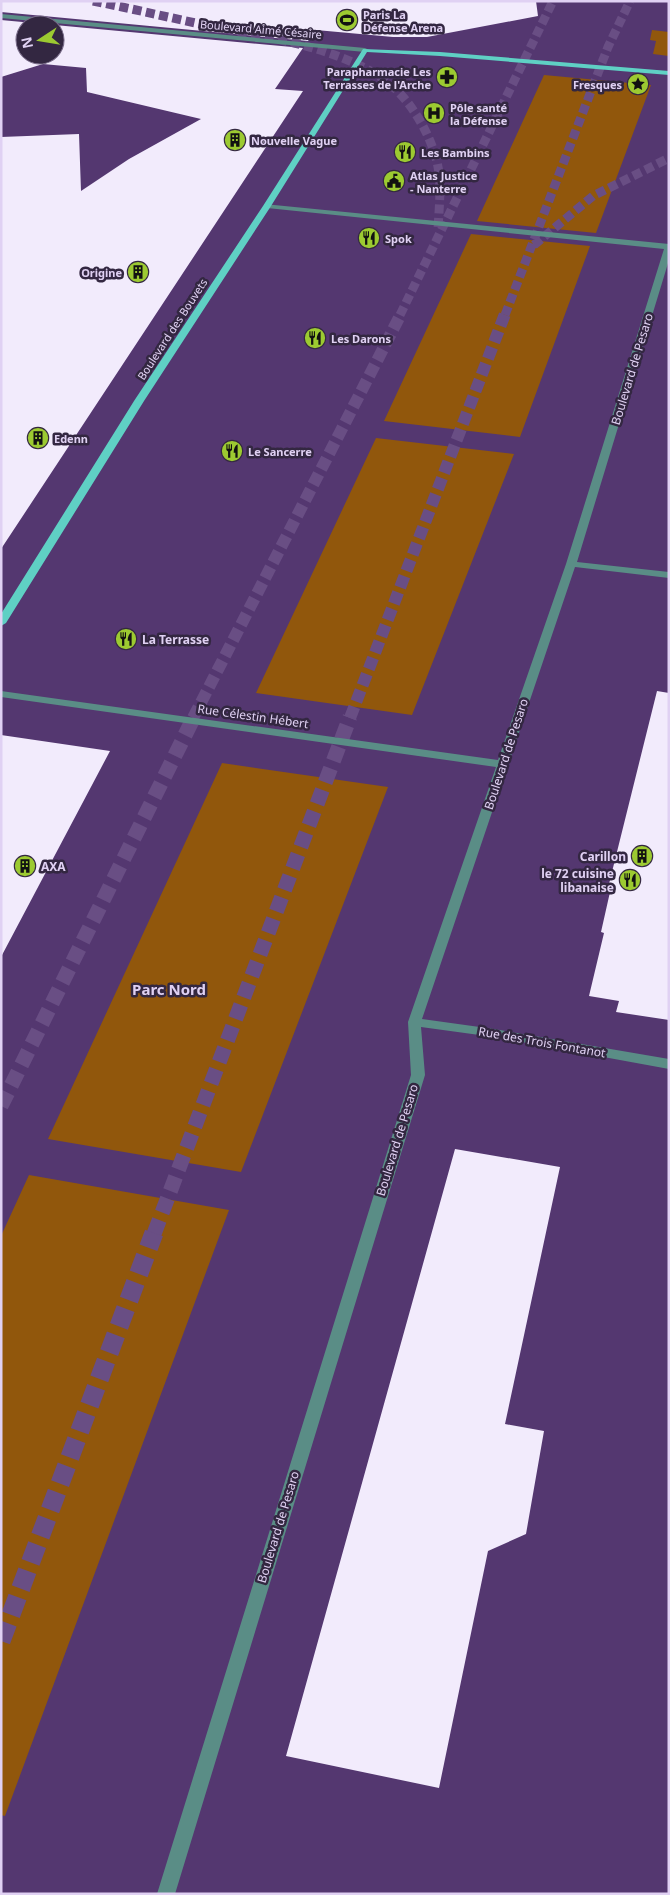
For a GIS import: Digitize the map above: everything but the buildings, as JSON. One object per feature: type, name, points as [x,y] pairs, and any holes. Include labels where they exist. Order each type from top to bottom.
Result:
[{"type":"main road","name":"Boulevard Aimé Césaire","points":[[364,50],[440,54],[669,73]]},
{"type":"main road","name":"Boulevard des Bouvets","points":[[1,623],[139,401],[267,206],[364,50]]},
{"type":"street","name":"Boulevard Aimé Césaire","points":[[1,16],[364,50]]},
{"type":"street","points":[[267,206],[669,247]]},
{"type":"street","name":"Boulevard de Pesaro","points":[[166,1894],[418,1075],[414,1022],[571,564],[669,247]]},
{"type":"street","points":[[571,564],[669,575]]},
{"type":"street","name":"Rue Célestin Hébert","points":[[1,694],[501,764]]},
{"type":"street","name":"Rue des Trois Fontanot","points":[[414,1022],[494,1033],[669,1064]]},
{"type":"shaded area","points":[[652,30],[669,32],[669,56],[653,54],[656,41],[650,40]]},
{"type":"shaded area","points":[[544,75],[651,85],[596,233],[477,221]]},
{"type":"shaded area","points":[[471,234],[590,246],[520,437],[384,421]]},
{"type":"shaded area","points":[[376,438],[514,454],[412,715],[256,693]]},
{"type":"shaded area","points":[[222,763],[388,787],[241,1172],[48,1139]]},
{"type":"shaded area","points":[[29,1175],[229,1210],[5,1816],[1,1815],[1,1236]]},
{"type":"tunnel","points":[[93,1],[303,45],[346,59],[385,80],[409,104],[422,124],[431,145],[440,183],[438,230]]},
{"type":"tunnel","points":[[400,315],[553,1]]},
{"type":"tunnel","points":[[505,315],[608,47],[630,1]]},
{"type":"tunnel","points":[[534,245],[593,196],[669,158]]},
{"type":"tunnel","points":[[193,718],[401,314]]},
{"type":"tunnel","points":[[350,718],[505,314]]},
{"type":"tunnel","points":[[1,1106],[194,717]]},
{"type":"tunnel","points":[[154,1234],[350,717]]},
{"type":"tunnel","points":[[1,1641],[154,1233]]},
{"type":"place","name":"Paris La Défense Arena","points":[[347,20]]},
{"type":"place","name":"Parapharmacie Les Terrasses de l'Arche","points":[[447,77]]},
{"type":"place","name":"Fresques","points":[[638,84]]},
{"type":"place","name":"Pôle santé la Défense","points":[[434,113]]},
{"type":"place","name":"Nouvelle Vague","points":[[235,140]]},
{"type":"place","name":"Les Bambins","points":[[405,152]]},
{"type":"place","name":"Atlas Justice - Nanterre","points":[[394,181]]},
{"type":"place","name":"Spok","points":[[369,238]]},
{"type":"place","name":"Origine","points":[[138,272]]},
{"type":"place","name":"Les Darons","points":[[315,338]]},
{"type":"place","name":"Edenn","points":[[38,438]]},
{"type":"place","name":"Le Sancerre","points":[[232,451]]},
{"type":"place","name":"La Terrasse","points":[[126,639]]},
{"type":"place","name":"Carillon","points":[[642,856]]},
{"type":"place","name":"AXA","points":[[25,866]]},
{"type":"place","name":"le 72 cuisine libanaise","points":[[630,880]]},
{"type":"district","name":"Parc Nord","points":[[169,989]]}]
